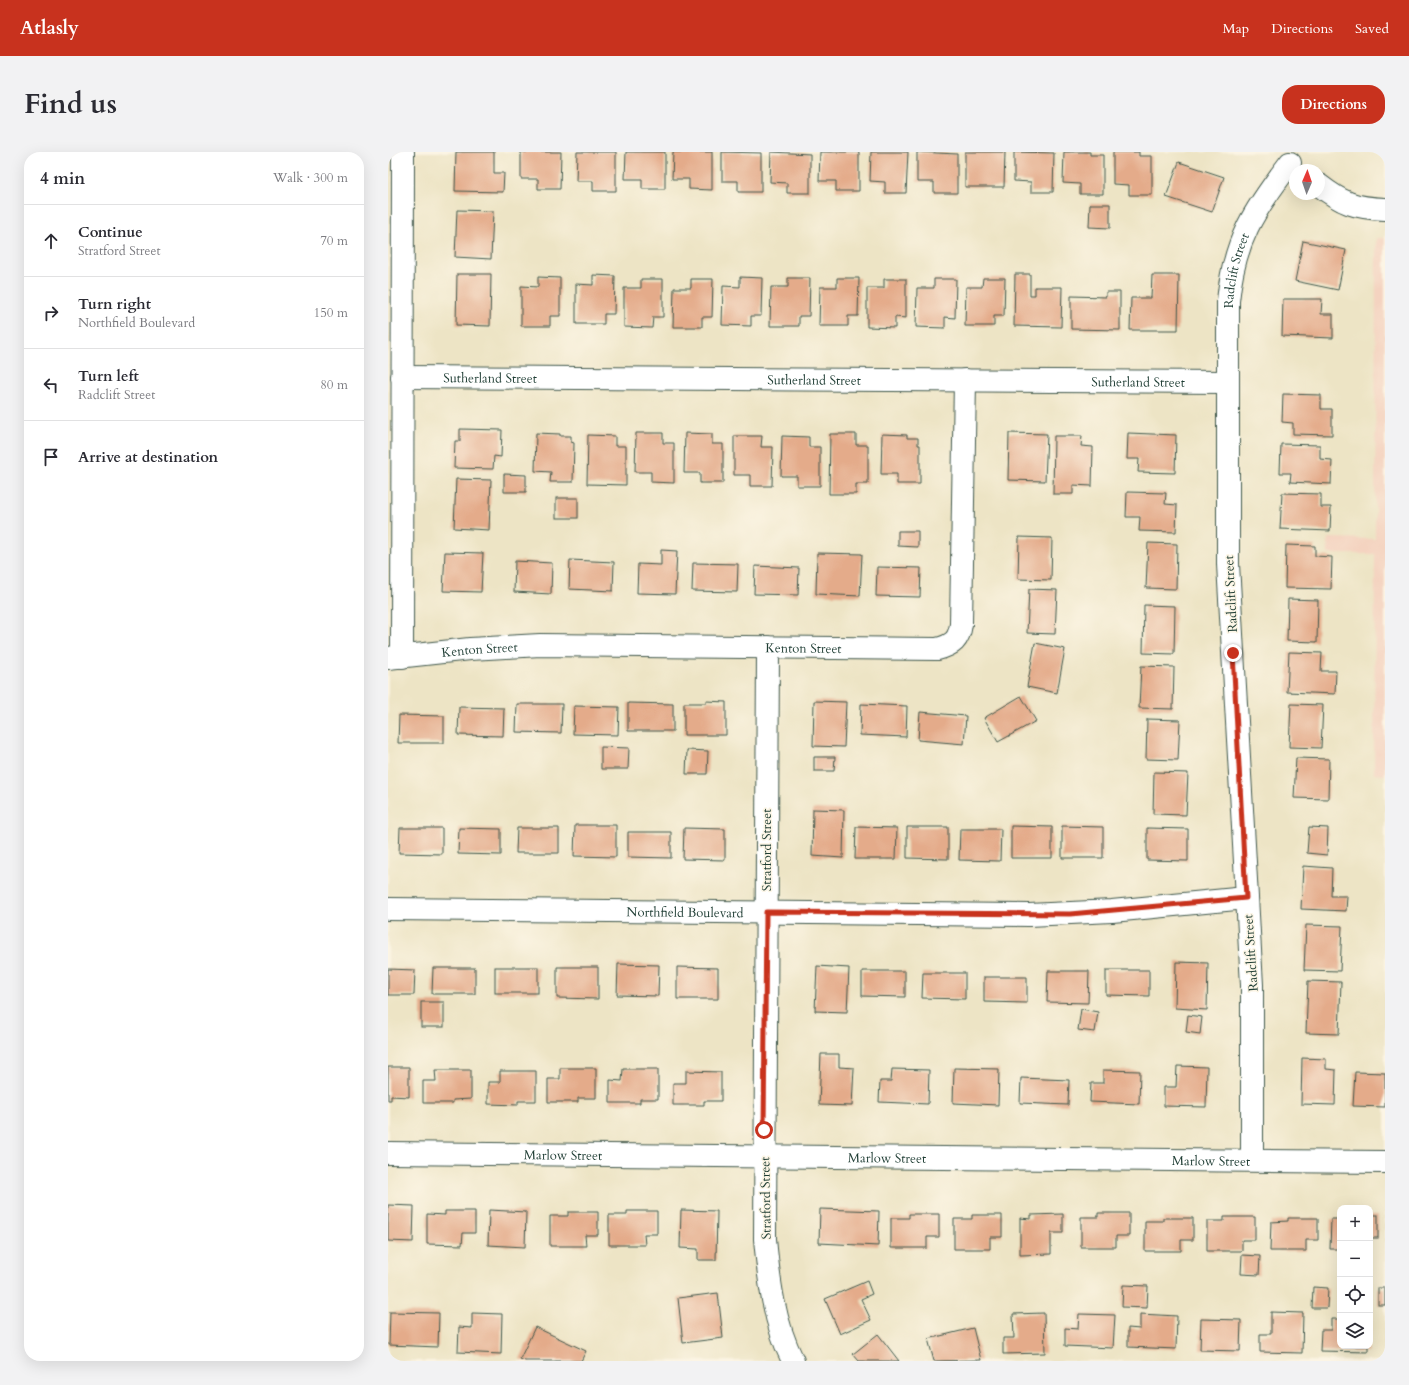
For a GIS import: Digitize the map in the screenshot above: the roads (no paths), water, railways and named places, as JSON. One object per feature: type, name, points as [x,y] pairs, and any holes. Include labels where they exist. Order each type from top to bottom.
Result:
[{"type":"street","points":[[395,658],[402,377],[396,174],[403,152]]},
{"type":"street","name":"Radclift Street","points":[[1252,1160],[1253,1020],[1228,564],[1228,301],[1234,261],[1245,228],[1268,191],[1289,162]]},
{"type":"street","points":[[1325,189],[1343,202],[1365,209],[1385,209]]},
{"type":"street","name":"Sutherland Street","points":[[402,377],[1227,382]]},
{"type":"street","name":"Kenton Street","points":[[395,658],[470,649],[540,645],[937,649],[947,646],[955,642],[960,633],[961,624],[964,380]]},
{"type":"street","name":"Stratford Street","points":[[768,647],[764,1156],[765,1239],[769,1278],[776,1313],[793,1361]]},
{"type":"street","name":"Northfield Boulevard","points":[[388,909],[1063,914],[1246,898]]},
{"type":"street","name":"Marlow Street","points":[[388,1153],[1385,1162]]}]
